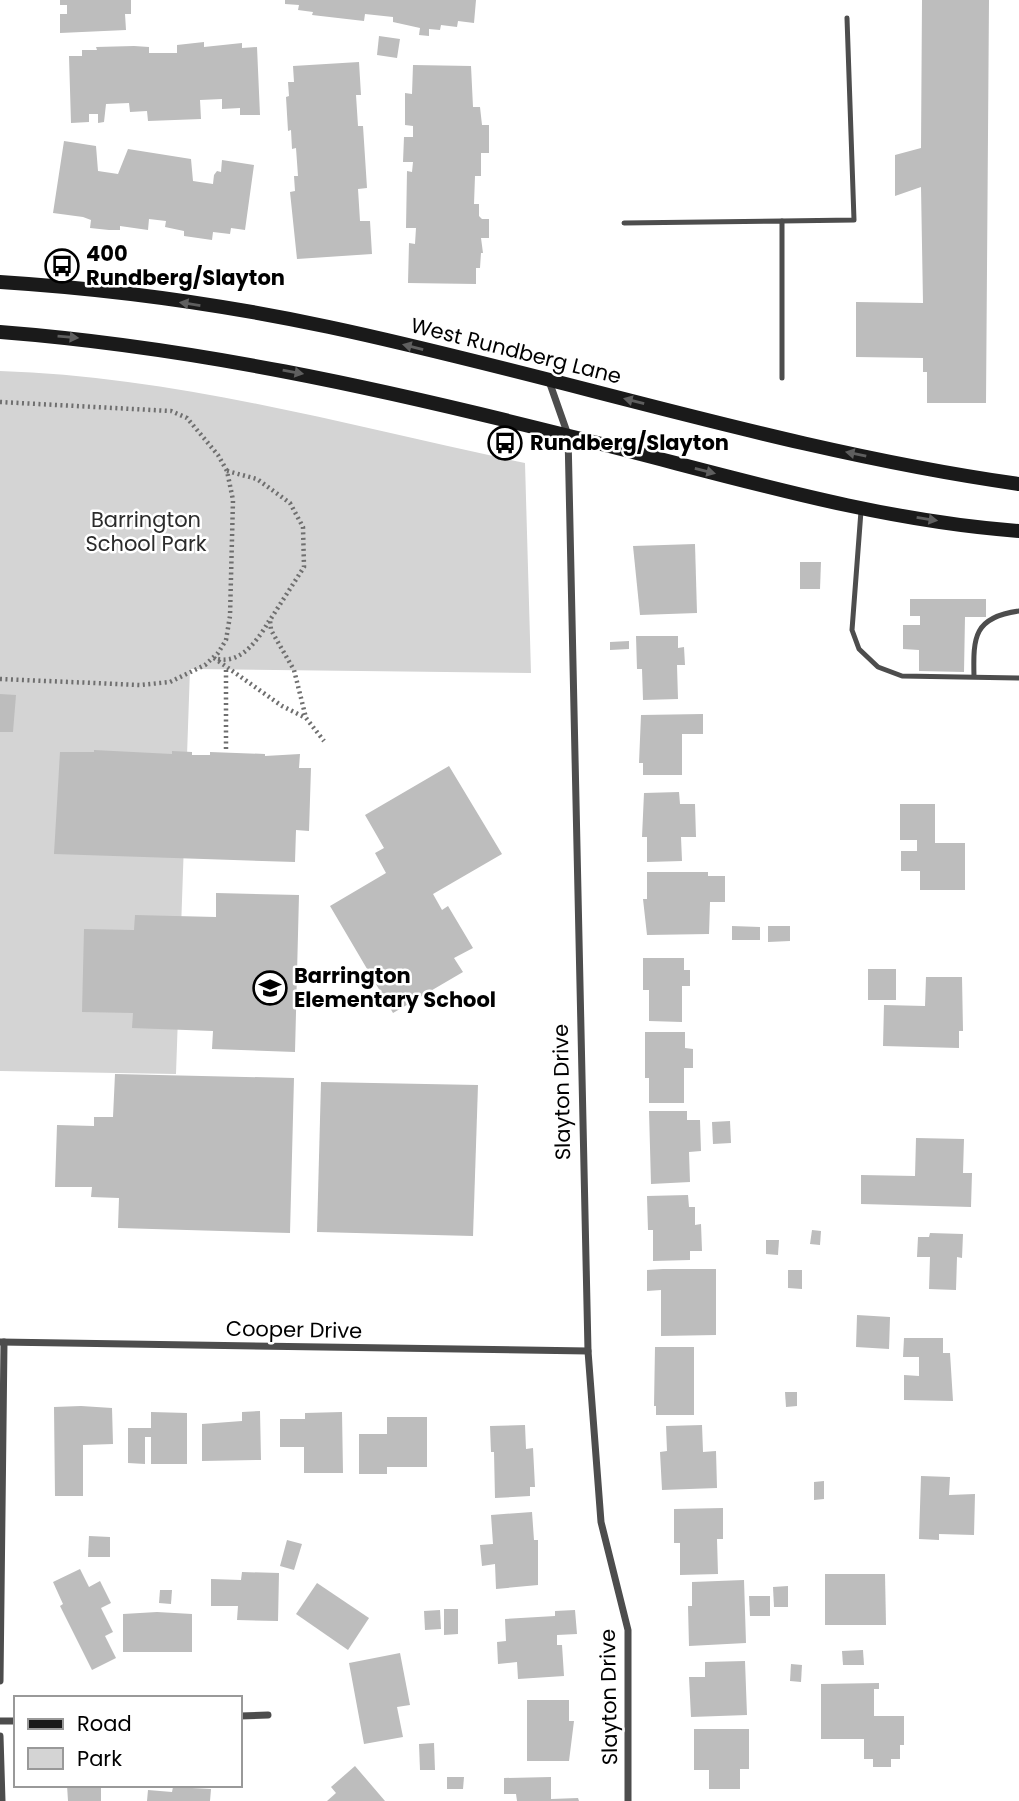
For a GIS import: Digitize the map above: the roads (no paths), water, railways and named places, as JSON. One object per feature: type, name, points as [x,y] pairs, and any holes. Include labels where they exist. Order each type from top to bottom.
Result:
[{"type":"main road","name":"West Rundberg Lane","points":[[0,282],[65,285],[328,327],[792,440],[938,471],[1019,484]]},
{"type":"main road","points":[[0,332],[90,339],[313,375],[861,508],[1019,531]]},
{"type":"street","name":"Slayton Drive","points":[[549,381],[568,435],[587,1351],[601,1522],[628,1630],[628,1801]]},
{"type":"street","name":"Cooper Drive","points":[[2,1342],[587,1351]]},
{"type":"street","points":[[0,1681],[2,1342]]},
{"type":"street","points":[[242,1716],[268,1715]]},
{"type":"street","points":[[0,1736],[2,1801]]},
{"type":"lane","points":[[624,223],[854,220],[847,18]]},
{"type":"lane","points":[[782,221],[782,378]]},
{"type":"lane","points":[[861,508],[852,630],[859,649],[878,667],[902,676],[1019,678]]},
{"type":"lane","points":[[974,676],[973,642],[979,629],[991,619],[1019,611]]},
{"type":"place","name":"400 Rundberg/Slayton","points":[[62,266]]},
{"type":"place","name":"Rundberg/Slayton","points":[[505,443]]},
{"type":"place","name":"Barrington Elementary School","points":[[270,988]]},
{"type":"park label","name":"Barrington School Park","points":[[146,532]]}]
